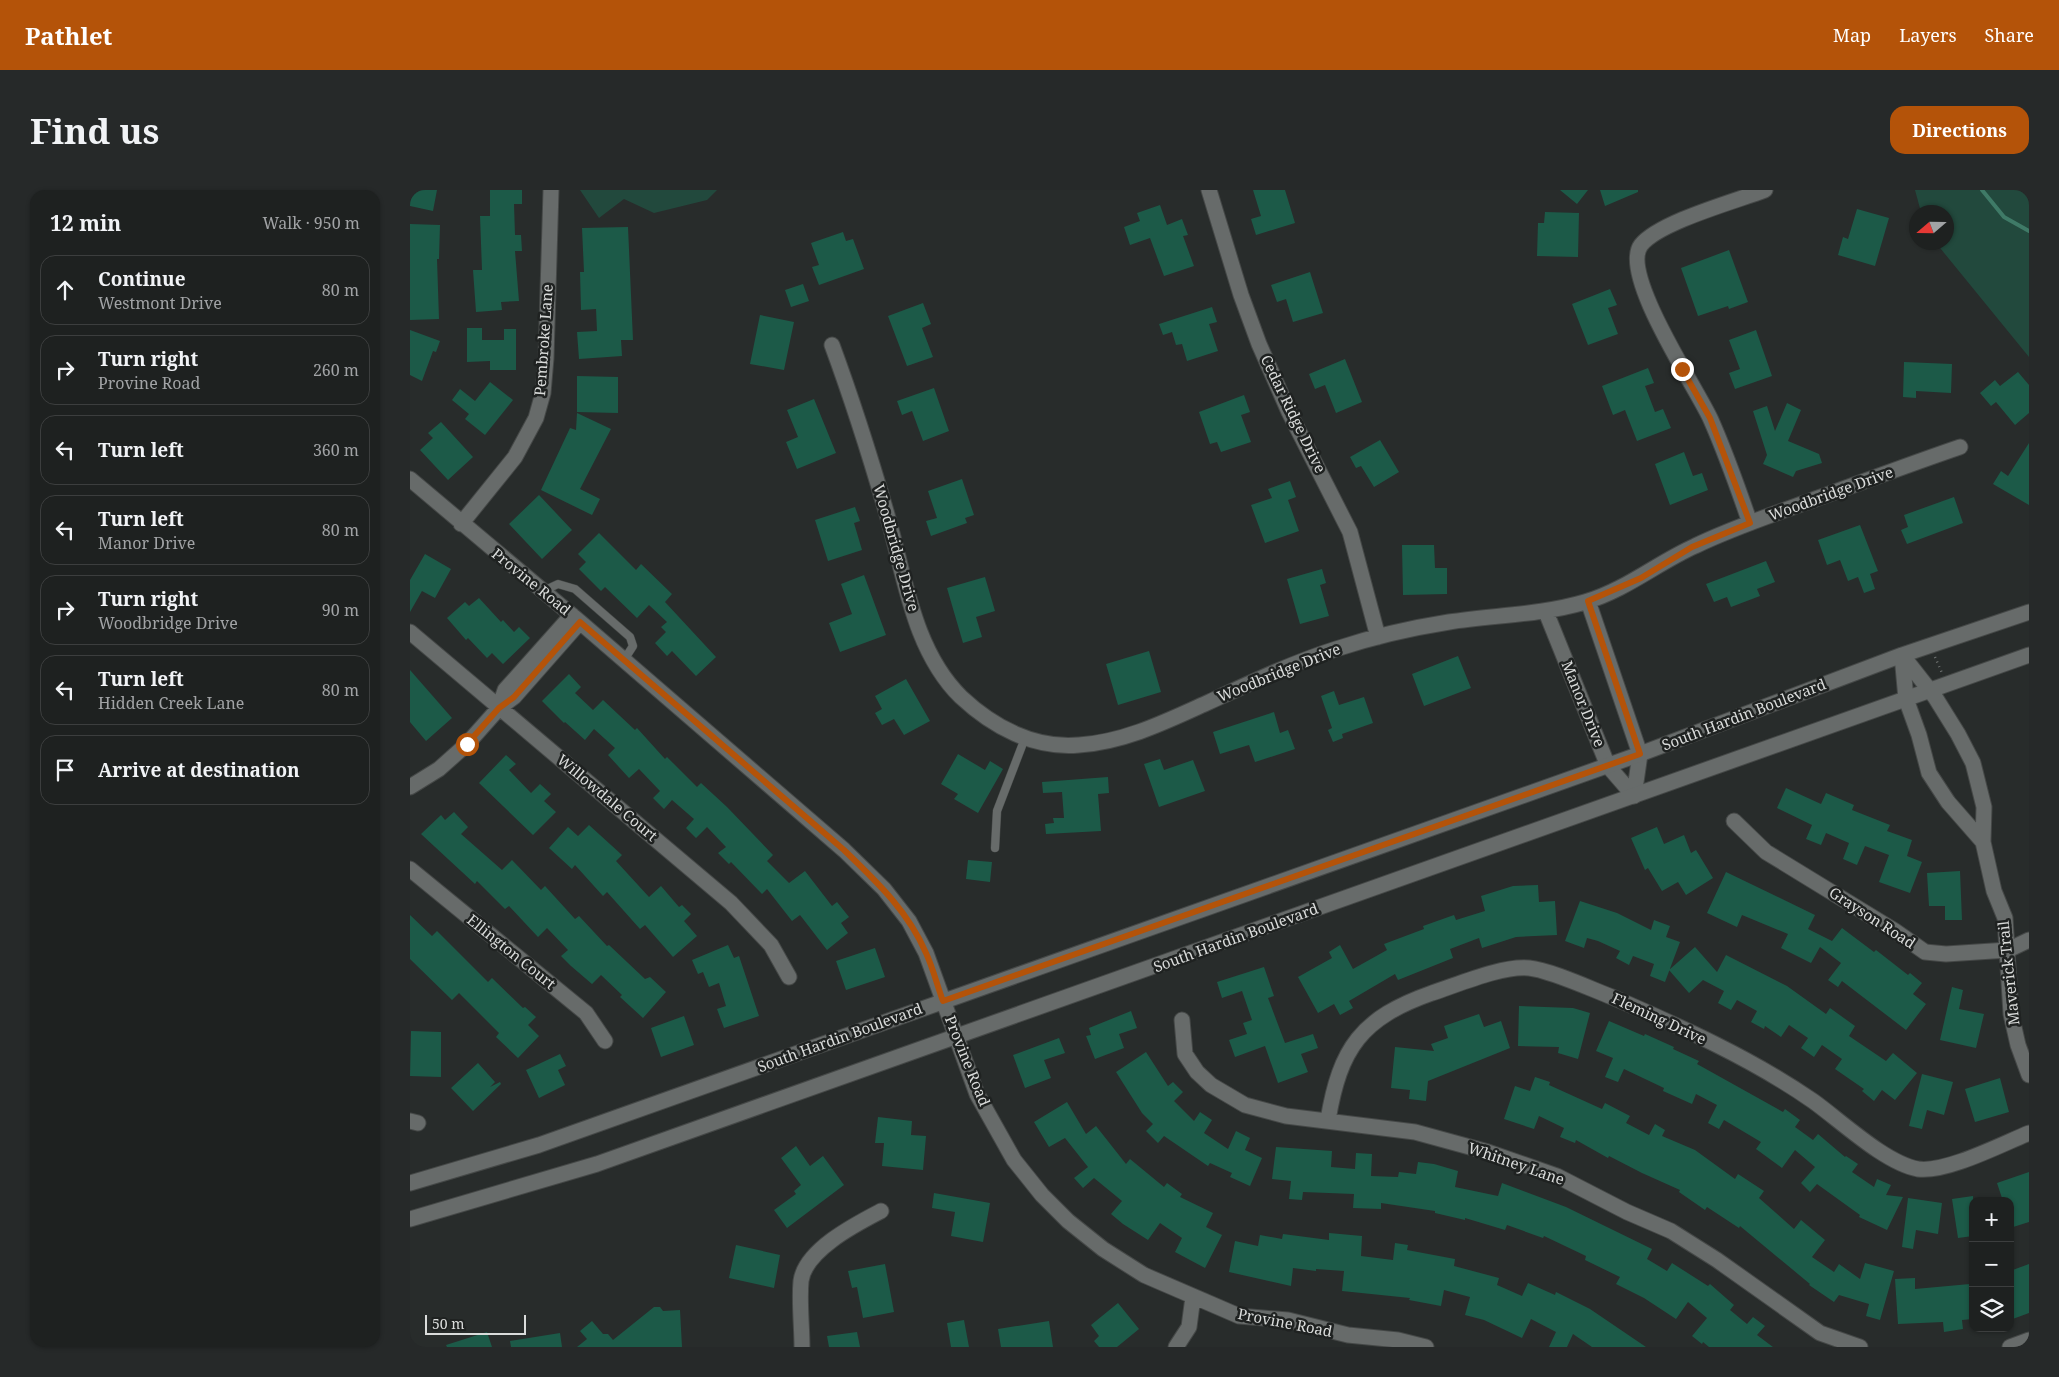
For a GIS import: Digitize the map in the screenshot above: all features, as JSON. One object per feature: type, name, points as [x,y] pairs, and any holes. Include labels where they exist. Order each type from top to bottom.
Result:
[{"type":"street","name":"Pembroke Lane","points":[[461,524],[515,457],[539,409],[543,392],[546,358],[551,190]]},
{"type":"street","name":"Cedar Ridge Drive","points":[[1209,190],[1241,295],[1259,344],[1288,412],[1350,532],[1378,637]]},
{"type":"street","points":[[1750,523],[1710,418],[1655,315],[1637,263],[1640,246],[1651,236],[1672,225],[1765,190]]},
{"type":"street","name":"Woodbridge Drive","points":[[832,345],[855,408],[910,601],[930,655],[960,695],[1007,730],[1025,738],[1063,746],[1109,742],[1176,717],[1271,674],[1336,649],[1378,637],[1447,622],[1546,612],[1588,601],[1641,578],[1692,547],[1750,523],[1960,447]]},
{"type":"street","name":"Provine Road","points":[[410,479],[461,524],[576,618],[844,850],[884,889],[909,921],[926,953],[977,1094],[1014,1160],[1042,1194],[1068,1220],[1103,1249],[1144,1275],[1239,1316],[1288,1320],[1348,1336],[1398,1340],[1426,1347]]},
{"type":"street","points":[[1588,601],[1640,754],[1634,796]]},
{"type":"street","name":"Manor Drive","points":[[1546,612],[1608,766],[1634,796]]},
{"type":"street","name":"South Hardin Boulevard","points":[[410,1183],[539,1145],[1608,766],[1902,655],[2029,612]]},
{"type":"street","points":[[410,787],[439,769],[460,750],[499,708],[514,697],[576,618]]},
{"type":"street","name":"Willowdale Court","points":[[410,632],[432,648],[499,708],[731,903],[770,944],[789,977]]},
{"type":"street","points":[[1902,655],[1906,699],[1929,773],[1948,802],[1984,842]]},
{"type":"street","name":"Maverick Trail","points":[[1902,655],[1930,690],[1958,734],[1973,763],[1984,807],[1984,842],[1994,890],[2005,918],[2012,1014],[2018,1045],[2029,1075]]},
{"type":"street","name":"South Hardin Boulevard","points":[[410,1218],[597,1164],[956,1038],[2029,655]]},
{"type":"street","name":"Grayson Road","points":[[1734,821],[1766,852],[1895,931],[1925,952],[1946,954],[2008,950],[2029,940]]},
{"type":"street","name":"Ellington Court","points":[[410,869],[586,1013],[605,1041]]},
{"type":"street","name":"Fleming Drive","points":[[1328,1120],[1333,1091],[1351,1046],[1362,1032],[1382,1016],[1414,1000],[1470,980],[1511,969],[1529,968],[1584,986],[1681,1027],[1757,1066],[1812,1100],[1891,1158],[1919,1169],[1949,1166],[2029,1133]]},
{"type":"street","name":"Whitney Lane","points":[[1182,1020],[1184,1054],[1210,1086],[1246,1105],[1286,1116],[1415,1132],[1488,1152],[1557,1176],[1627,1212],[1671,1231],[1717,1260],[1820,1333],[1860,1347]]},
{"type":"street","points":[[802,1347],[801,1279],[808,1266],[842,1231],[881,1211]]},
{"type":"street","points":[[1176,1347],[1189,1327],[1193,1297]]},
{"type":"street","points":[[2010,1347],[2029,1340]]},
{"type":"lane","points":[[543,591],[558,584],[575,589],[630,637],[633,646],[624,660]]},
{"type":"lane","points":[[995,848],[997,811],[1025,738]]},
{"type":"path","points":[[1930,646],[1948,684]]},
{"type":"green space","points":[[580,190],[717,190],[707,200],[654,213],[624,199],[599,218]]},
{"type":"green space","points":[[1915,190],[2029,190],[2029,357],[1942,250],[1954,250],[1954,205],[1919,205]]},
{"type":"building","points":[[410,190],[437,190],[433,211],[410,206]]},
{"type":"building","points":[[490,190],[522,190],[522,204],[514,204],[515,235],[521,235],[522,251],[515,251],[519,301],[501,302],[502,310],[476,312],[473,270],[482,270],[480,216],[490,216]]},
{"type":"building","points":[[1253,190],[1285,190],[1295,223],[1256,235],[1251,219],[1261,216]]},
{"type":"building","points":[[1560,190],[1588,190],[1577,204]]},
{"type":"building","points":[[1600,190],[1638,190],[1638,192],[1605,206]]},
{"type":"building","points":[[1160,205],[1167,225],[1182,219],[1188,235],[1183,236],[1194,266],[1164,276],[1150,238],[1130,245],[1124,227],[1140,221],[1137,213]]},
{"type":"building","points":[[1857,209],[1889,218],[1875,266],[1838,255],[1843,237],[1848,239]]},
{"type":"building","points":[[1545,212],[1579,213],[1578,257],[1537,256],[1538,223],[1544,223]]},
{"type":"building","points":[[410,224],[440,225],[439,259],[437,259],[439,319],[410,320]]},
{"type":"building","points":[[628,227],[633,340],[621,340],[622,356],[579,359],[577,332],[597,331],[596,309],[581,310],[580,272],[584,272],[582,228]]},
{"type":"building","points":[[843,232],[846,241],[853,239],[864,269],[819,285],[812,267],[819,265],[811,243]]},
{"type":"building","points":[[1729,250],[1748,302],[1729,309],[1728,306],[1698,316],[1681,268]]},
{"type":"building","points":[[1310,272],[1323,313],[1293,322],[1286,299],[1277,302],[1271,285]]},
{"type":"building","points":[[803,284],[809,301],[791,307],[785,290]]},
{"type":"building","points":[[1610,289],[1617,305],[1608,308],[1618,334],[1588,345],[1572,304]]},
{"type":"building","points":[[923,303],[931,324],[922,328],[933,357],[907,366],[888,316]]},
{"type":"building","points":[[1212,307],[1217,322],[1209,324],[1218,351],[1187,361],[1182,344],[1176,345],[1172,332],[1163,335],[1159,324]]},
{"type":"building","points":[[760,315],[794,322],[784,370],[750,364]]},
{"type":"building","points":[[467,328],[482,328],[482,340],[504,340],[504,329],[516,329],[516,370],[490,370],[490,361],[467,362]]},
{"type":"building","points":[[410,330],[440,341],[436,352],[433,351],[422,381],[410,375]]},
{"type":"building","points":[[1756,330],[1772,376],[1735,389],[1729,373],[1740,369],[1729,340]]},
{"type":"building","points":[[1345,359],[1362,402],[1336,413],[1325,385],[1315,389],[1309,374]]},
{"type":"building","points":[[1904,362],[1952,364],[1951,393],[1916,391],[1916,398],[1903,397]]},
{"type":"building","points":[[1648,368],[1654,383],[1645,386],[1655,412],[1663,409],[1671,428],[1637,441],[1625,410],[1613,415],[1602,386]]},
{"type":"building","points":[[2018,372],[2029,385],[2029,413],[2015,425],[1996,402],[1991,406],[1980,393],[1995,380],[2000,386]]},
{"type":"building","points":[[577,376],[618,377],[618,413],[577,412]]},
{"type":"building","points":[[490,382],[513,400],[485,435],[465,419],[469,414],[452,400],[460,389],[475,401]]},
{"type":"building","points":[[934,388],[949,431],[923,441],[912,411],[902,415],[897,401]]},
{"type":"building","points":[[1244,395],[1250,412],[1241,415],[1251,442],[1221,452],[1217,442],[1210,444],[1199,412]]},
{"type":"building","points":[[814,399],[836,453],[797,469],[786,442],[798,437],[787,410]]},
{"type":"building","points":[[1787,403],[1801,410],[1788,441],[1819,454],[1822,463],[1796,471],[1793,477],[1763,464],[1767,455],[1753,411],[1767,406],[1775,431]]},
{"type":"building","points":[[577,413],[611,429],[580,489],[600,499],[592,515],[541,490],[570,428],[576,430]]},
{"type":"building","points":[[441,422],[473,457],[448,480],[420,450],[433,438],[428,433]]},
{"type":"building","points":[[1380,440],[1399,472],[1374,487],[1361,466],[1356,468],[1350,457]]},
{"type":"building","points":[[2029,443],[2029,505],[1993,484],[2001,471],[2008,476]]},
{"type":"building","points":[[1684,452],[1693,476],[1702,473],[1708,490],[1670,505],[1655,464]]},
{"type":"building","points":[[962,479],[974,515],[965,518],[967,523],[931,536],[926,521],[937,518],[928,491]]},
{"type":"building","points":[[1290,481],[1296,497],[1288,500],[1299,531],[1265,543],[1251,505],[1272,498],[1268,489]]},
{"type":"building","points":[[539,495],[572,530],[542,559],[509,524]]},
{"type":"building","points":[[1954,497],[1963,523],[1907,544],[1901,530],[1908,527],[1904,515]]},
{"type":"building","points":[[855,507],[860,521],[854,523],[862,550],[828,561],[815,520]]},
{"type":"building","points":[[1860,525],[1878,571],[1870,574],[1875,589],[1864,593],[1858,577],[1848,581],[1840,560],[1827,565],[1818,540]]},
{"type":"building","points":[[599,533],[636,570],[641,564],[672,594],[665,602],[716,657],[696,676],[672,651],[667,656],[655,643],[666,632],[661,627],[667,622],[649,605],[637,618],[605,587],[601,591],[579,569],[586,562],[578,554]]},
{"type":"building","points":[[1402,545],[1434,545],[1435,568],[1447,568],[1447,594],[1403,595]]},
{"type":"building","points":[[425,554],[451,569],[435,598],[422,591],[410,612],[410,580]]},
{"type":"building","points":[[1766,561],[1775,582],[1757,589],[1760,596],[1731,607],[1727,597],[1714,602],[1706,584]]},
{"type":"building","points":[[1322,569],[1326,583],[1320,585],[1329,616],[1300,624],[1287,579]]},
{"type":"building","points":[[864,575],[886,635],[840,652],[829,623],[852,614],[841,584]]},
{"type":"building","points":[[985,577],[995,611],[976,617],[982,637],[963,643],[947,588]]},
{"type":"building","points":[[479,598],[501,622],[503,620],[514,632],[519,627],[530,638],[503,664],[492,653],[487,658],[468,638],[466,640],[447,618],[465,602],[469,606]]},
{"type":"building","points":[[1149,651],[1161,692],[1118,705],[1106,664]]},
{"type":"building","points":[[1458,656],[1471,688],[1424,706],[1412,674]]},
{"type":"building","points":[[410,670],[452,718],[426,741],[410,722]]},
{"type":"building","points":[[569,674],[581,687],[575,693],[593,710],[603,700],[635,730],[637,728],[665,759],[667,757],[697,787],[701,783],[727,807],[773,855],[767,861],[789,883],[805,871],[832,906],[837,902],[849,917],[841,923],[848,933],[827,950],[800,915],[792,921],[767,889],[762,894],[731,862],[729,864],[718,853],[726,847],[707,827],[696,838],[686,828],[694,819],[672,800],[664,809],[653,798],[660,791],[639,769],[629,778],[608,755],[615,748],[594,729],[585,740],[564,723],[542,701]]},
{"type":"building","points":[[906,679],[930,721],[904,735],[894,719],[882,725],[875,713],[882,709],[875,696]]},
{"type":"building","points":[[1334,691],[1339,705],[1364,697],[1373,723],[1342,734],[1343,738],[1333,742],[1328,730],[1332,728],[1321,696]]},
{"type":"building","points":[[1274,712],[1280,733],[1288,730],[1295,749],[1255,762],[1249,745],[1220,754],[1213,732]]},
{"type":"building","points":[[958,754],[985,770],[990,761],[1003,769],[978,813],[954,799],[958,794],[941,784]]},
{"type":"building","points":[[506,755],[516,764],[509,770],[531,793],[540,784],[551,794],[544,801],[556,812],[533,835],[479,783]]},
{"type":"building","points":[[1160,759],[1164,770],[1193,760],[1205,791],[1159,807],[1144,764]]},
{"type":"building","points":[[1108,777],[1109,793],[1098,794],[1101,831],[1046,834],[1045,824],[1054,823],[1053,818],[1064,818],[1062,792],[1043,793],[1042,782]]},
{"type":"building","points":[[1786,788],[1821,804],[1826,793],[1854,805],[1852,810],[1890,825],[1887,831],[1912,840],[1907,856],[1922,862],[1910,893],[1879,882],[1889,855],[1865,846],[1857,865],[1843,859],[1849,843],[1826,833],[1821,845],[1806,839],[1812,825],[1777,808]]},
{"type":"building","points":[[454,812],[468,827],[461,834],[502,870],[512,860],[541,890],[545,886],[575,919],[579,916],[607,946],[609,945],[645,979],[650,977],[666,992],[643,1018],[620,997],[622,995],[601,975],[592,984],[571,966],[561,956],[568,950],[547,928],[538,937],[509,906],[505,909],[477,881],[475,884],[421,834],[441,815],[445,820]]},
{"type":"building","points":[[589,825],[622,855],[616,861],[649,897],[661,886],[679,907],[682,905],[691,914],[684,921],[697,936],[673,957],[645,925],[640,929],[607,892],[603,896],[575,865],[572,869],[549,848],[568,827],[578,836]]},
{"type":"building","points":[[1657,827],[1664,844],[1684,835],[1691,853],[1696,850],[1713,878],[1686,895],[1678,882],[1662,891],[1648,868],[1645,870],[1631,838]]},
{"type":"building","points":[[968,860],[992,862],[990,882],[966,879]]},
{"type":"building","points":[[1960,871],[1962,920],[1945,920],[1945,906],[1929,906],[1927,873]]},
{"type":"building","points":[[1726,872],[1815,915],[1808,929],[1832,941],[1842,928],[1874,952],[1876,950],[1908,975],[1910,973],[1922,983],[1913,994],[1926,1004],[1906,1030],[1842,981],[1838,987],[1828,980],[1841,963],[1820,947],[1811,963],[1781,948],[1788,934],[1742,915],[1737,927],[1707,913]]},
{"type":"building","points":[[1538,885],[1539,902],[1555,901],[1557,935],[1516,937],[1482,948],[1479,938],[1450,949],[1453,958],[1398,980],[1395,974],[1349,1001],[1353,1008],[1340,1015],[1334,1004],[1318,1013],[1298,977],[1332,958],[1329,952],[1340,945],[1353,969],[1387,950],[1384,944],[1424,929],[1423,926],[1454,915],[1456,920],[1485,911],[1481,896],[1513,886]]},
{"type":"building","points":[[1580,901],[1617,913],[1651,930],[1654,920],[1670,926],[1666,937],[1680,942],[1665,982],[1650,976],[1654,964],[1633,956],[1629,965],[1616,958],[1620,951],[1598,941],[1587,938],[1584,948],[1565,941]]},
{"type":"building","points":[[410,915],[432,936],[437,931],[488,982],[492,978],[523,1008],[525,1007],[536,1017],[528,1025],[539,1036],[518,1058],[496,1037],[499,1033],[459,993],[452,1000],[410,959]]},
{"type":"building","points":[[728,945],[734,958],[739,956],[759,1016],[724,1028],[717,1009],[726,1006],[719,983],[709,987],[703,972],[698,974],[692,960]]},
{"type":"building","points":[[1695,947],[1717,972],[1726,955],[1787,986],[1826,1014],[1830,1008],[1855,1026],[1849,1036],[1886,1061],[1893,1053],[1917,1073],[1895,1100],[1882,1090],[1874,1101],[1862,1091],[1864,1089],[1835,1069],[1842,1059],[1822,1045],[1814,1057],[1801,1048],[1808,1038],[1789,1025],[1781,1037],[1765,1026],[1764,1029],[1751,1022],[1757,1011],[1737,1000],[1731,1010],[1718,1003],[1724,991],[1703,980],[1689,993],[1669,970]]},
{"type":"building","points":[[875,948],[885,977],[846,990],[836,961]]},
{"type":"building","points":[[1264,967],[1274,996],[1268,998],[1285,1043],[1313,1034],[1318,1048],[1301,1054],[1308,1072],[1278,1083],[1265,1046],[1235,1057],[1229,1040],[1247,1034],[1243,1023],[1252,1020],[1242,991],[1222,998],[1217,982]]},
{"type":"building","points":[[1952,987],[1963,990],[1959,1009],[1984,1014],[1976,1048],[1940,1040]]},
{"type":"building","points":[[1519,1006],[1573,1008],[1590,1013],[1578,1059],[1558,1053],[1559,1047],[1518,1046]]},
{"type":"building","points":[[1131,1011],[1137,1028],[1119,1034],[1124,1048],[1095,1059],[1086,1036],[1091,1035],[1089,1028]]},
{"type":"building","points":[[1479,1014],[1484,1027],[1501,1021],[1510,1048],[1428,1081],[1426,1101],[1409,1099],[1410,1090],[1391,1088],[1395,1047],[1434,1051],[1431,1044],[1448,1038],[1444,1026]]},
{"type":"building","points":[[684,1016],[694,1045],[661,1057],[651,1028]]},
{"type":"building","points":[[1609,1021],[1674,1047],[1673,1049],[1699,1061],[1697,1064],[1783,1112],[1785,1109],[1800,1120],[1795,1127],[1813,1140],[1818,1134],[1845,1157],[1858,1164],[1852,1172],[1874,1187],[1877,1179],[1891,1185],[1886,1195],[1903,1197],[1887,1230],[1859,1217],[1860,1215],[1817,1184],[1810,1192],[1801,1183],[1815,1167],[1795,1150],[1782,1168],[1756,1149],[1761,1142],[1724,1120],[1719,1129],[1708,1123],[1717,1105],[1696,1094],[1692,1104],[1663,1091],[1664,1088],[1624,1069],[1618,1082],[1605,1077],[1613,1058],[1596,1051]]},
{"type":"building","points":[[411,1031],[441,1032],[441,1077],[410,1076]]},
{"type":"building","points":[[1059,1038],[1065,1053],[1044,1060],[1051,1078],[1025,1088],[1013,1055]]},
{"type":"building","points":[[1146,1052],[1168,1086],[1173,1082],[1183,1092],[1174,1101],[1194,1121],[1200,1112],[1212,1120],[1204,1133],[1228,1149],[1236,1131],[1250,1138],[1245,1150],[1262,1158],[1250,1186],[1230,1177],[1232,1173],[1210,1163],[1208,1166],[1164,1136],[1158,1143],[1146,1131],[1153,1124],[1142,1113],[1116,1072]]},
{"type":"building","points":[[560,1054],[566,1066],[558,1070],[565,1085],[539,1098],[526,1070]]},
{"type":"building","points":[[478,1063],[495,1082],[490,1087],[500,1082],[501,1084],[473,1111],[451,1088]]},
{"type":"building","points":[[1922,1074],[1953,1082],[1944,1115],[1927,1110],[1922,1129],[1909,1126]]},
{"type":"building","points":[[1535,1077],[1550,1082],[1549,1085],[1602,1109],[1605,1103],[1630,1116],[1626,1123],[1649,1135],[1655,1124],[1665,1130],[1662,1136],[1695,1150],[1735,1179],[1738,1174],[1764,1191],[1759,1198],[1794,1229],[1801,1220],[1825,1240],[1812,1257],[1834,1272],[1839,1264],[1860,1279],[1865,1263],[1894,1271],[1880,1320],[1866,1316],[1869,1304],[1839,1295],[1834,1302],[1809,1285],[1740,1226],[1739,1228],[1707,1207],[1705,1210],[1679,1192],[1680,1190],[1609,1156],[1608,1158],[1576,1140],[1575,1143],[1560,1137],[1564,1128],[1539,1116],[1534,1129],[1504,1119],[1515,1086],[1530,1091]]},
{"type":"building","points":[[2000,1078],[2009,1112],[1975,1122],[1965,1089]]},
{"type":"building","points":[[1067,1102],[1086,1134],[1096,1126],[1126,1164],[1130,1159],[1164,1187],[1167,1183],[1182,1194],[1180,1197],[1213,1213],[1206,1227],[1222,1235],[1205,1268],[1175,1252],[1182,1238],[1160,1223],[1148,1240],[1111,1214],[1122,1201],[1094,1178],[1083,1188],[1074,1178],[1088,1167],[1065,1138],[1049,1147],[1034,1122]]},
{"type":"building","points":[[878,1117],[912,1121],[911,1135],[926,1136],[923,1170],[882,1166],[884,1143],[875,1143]]},
{"type":"building","points":[[796,1146],[810,1166],[823,1156],[844,1185],[787,1228],[774,1210],[796,1194],[794,1191],[801,1185],[781,1158]]},
{"type":"building","points":[[1276,1147],[1332,1151],[1331,1167],[1355,1169],[1356,1153],[1372,1154],[1371,1176],[1398,1177],[1399,1172],[1416,1174],[1418,1162],[1434,1164],[1458,1171],[1455,1187],[1498,1196],[1502,1183],[1566,1207],[1652,1249],[1647,1259],[1667,1271],[1672,1263],[1708,1286],[1710,1284],[1734,1305],[1730,1310],[1747,1324],[1753,1317],[1765,1326],[1757,1335],[1773,1347],[1709,1347],[1703,1342],[1702,1344],[1692,1336],[1707,1318],[1688,1302],[1676,1319],[1644,1298],[1616,1284],[1620,1277],[1585,1260],[1586,1256],[1544,1236],[1543,1238],[1507,1225],[1505,1230],[1465,1218],[1465,1220],[1435,1213],[1435,1211],[1381,1203],[1381,1209],[1353,1208],[1354,1194],[1303,1192],[1302,1200],[1289,1199],[1291,1181],[1272,1179]]},
{"type":"building","points":[[2029,1172],[2029,1222],[2014,1227],[2014,1197],[2002,1197],[1997,1183]]},
{"type":"building","points":[[934,1193],[990,1203],[983,1242],[951,1236],[955,1212],[932,1208]]},
{"type":"building","points":[[1973,1196],[1969,1197],[1969,1237],[1958,1238],[1952,1199]]},
{"type":"building","points":[[1908,1198],[1942,1203],[1938,1234],[1916,1230],[1913,1249],[1902,1247]]},
{"type":"building","points":[[1329,1233],[1362,1236],[1361,1256],[1393,1260],[1395,1243],[1408,1245],[1407,1250],[1455,1259],[1454,1266],[1499,1278],[1497,1285],[1522,1296],[1528,1283],[1555,1295],[1556,1292],[1590,1309],[1646,1347],[1592,1347],[1573,1334],[1567,1347],[1549,1347],[1556,1332],[1531,1319],[1522,1338],[1484,1320],[1465,1315],[1470,1297],[1444,1290],[1441,1306],[1409,1300],[1410,1298],[1342,1291],[1344,1271],[1316,1269],[1316,1271],[1293,1268],[1291,1286],[1229,1272],[1235,1241],[1258,1246],[1260,1235],[1282,1239],[1283,1234],[1329,1240]]},
{"type":"building","points":[[736,1245],[780,1255],[774,1288],[729,1278]]},
{"type":"building","points":[[885,1264],[894,1312],[863,1318],[857,1287],[852,1288],[848,1271]]},
{"type":"building","points":[[2029,1264],[2029,1313],[2014,1319],[2014,1287],[2014,1270]]},
{"type":"building","points":[[1915,1278],[1915,1289],[1969,1284],[1969,1319],[1962,1320],[1963,1329],[1944,1332],[1943,1322],[1898,1324],[1895,1279]]},
{"type":"building","points":[[1118,1303],[1139,1329],[1117,1347],[1099,1347],[1094,1341],[1099,1336],[1091,1325]]},
{"type":"building","points":[[654,1307],[660,1307],[663,1311],[680,1310],[682,1347],[577,1347],[587,1339],[580,1331],[592,1321],[603,1334],[608,1334],[613,1340]]},
{"type":"building","points":[[964,1320],[969,1347],[951,1347],[947,1323]]},
{"type":"building","points":[[1049,1321],[1053,1347],[1001,1347],[998,1329]]},
{"type":"building","points":[[487,1332],[492,1347],[447,1347],[446,1345]]},
{"type":"building","points":[[857,1332],[860,1347],[829,1347],[827,1336]]},
{"type":"building","points":[[560,1333],[562,1347],[511,1347],[510,1341]]},
{"type":"waterway","points":[[1982,190],[2004,217],[2029,231]]},
{"type":"route","points":[[467,744],[499,708],[514,697],[580,622],[844,850],[884,889],[909,921],[926,953],[943,1001],[1640,754],[1588,601],[1641,578],[1692,547],[1750,523],[1736,480],[1710,418],[1682,369]]}]
